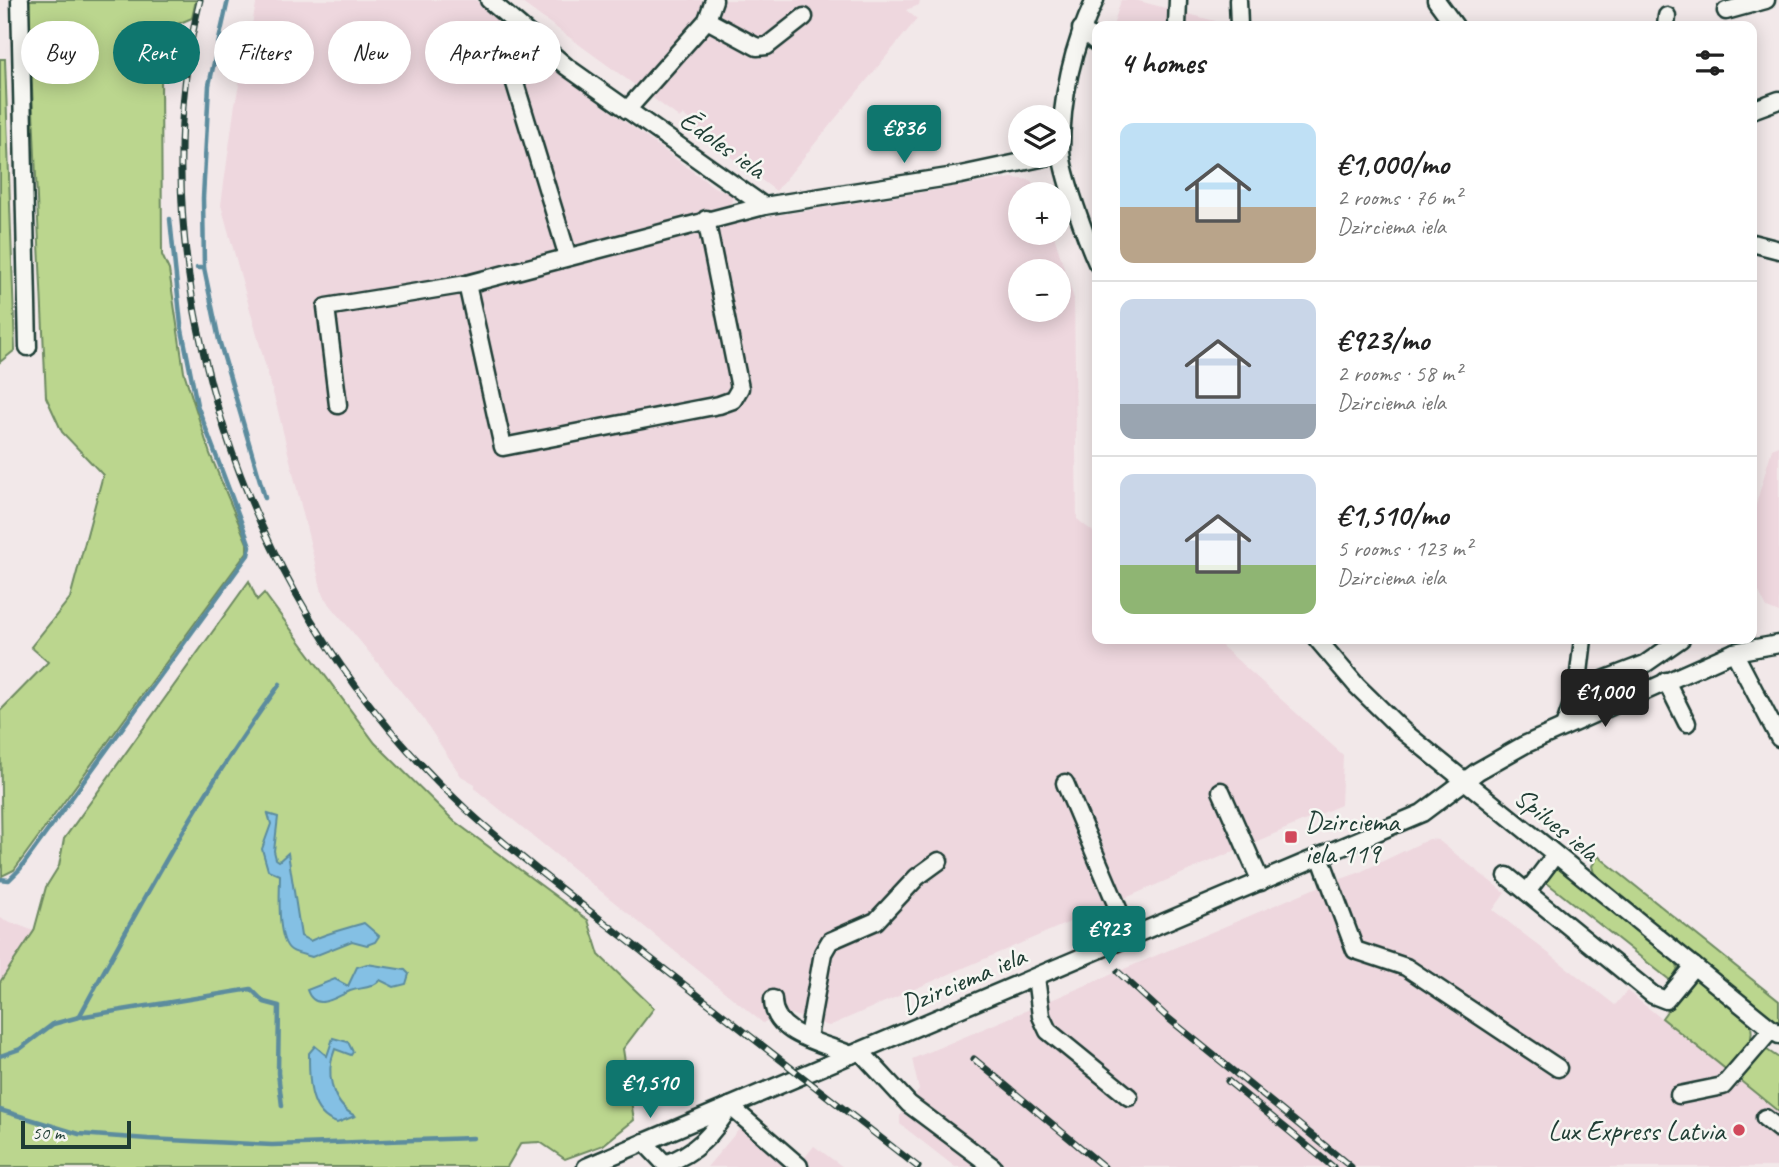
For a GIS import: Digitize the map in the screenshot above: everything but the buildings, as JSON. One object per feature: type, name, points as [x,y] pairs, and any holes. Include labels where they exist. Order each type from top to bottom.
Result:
[{"type":"street","points":[[20,0],[28,347]]},
{"type":"street","name":"Ēdoles iela","points":[[489,0],[547,51],[764,205],[961,175],[1008,165]]},
{"type":"street","points":[[627,110],[707,20],[714,0]]},
{"type":"street","points":[[1063,105],[1081,29],[1095,0]]},
{"type":"street","points":[[1177,21],[1178,0]]},
{"type":"street","points":[[1238,0],[1239,21]]},
{"type":"street","points":[[1436,0],[1451,21]]},
{"type":"street","points":[[1726,11],[1766,0]]},
{"type":"street","points":[[707,20],[757,47],[768,47],[804,17]]},
{"type":"street","points":[[1081,29],[1092,39]]},
{"type":"street","points":[[516,84],[568,257]]},
{"type":"street","points":[[1757,108],[1779,100]]},
{"type":"street","points":[[1061,168],[1092,252]]},
{"type":"street","points":[[338,405],[326,307],[467,284],[764,205]]},
{"type":"street","points":[[467,284],[503,447],[719,405],[733,400],[740,388],[706,219]]},
{"type":"street","points":[[1757,244],[1779,250]]},
{"type":"street","name":"Spilves iela","points":[[1321,644],[1384,714],[1462,781],[1776,1032]]},
{"type":"street","points":[[1564,727],[1577,690],[1582,644]]},
{"type":"street","points":[[1577,690],[1645,664],[1674,644]]},
{"type":"street","name":"Dzirciema iela","points":[[586,1167],[1422,813],[1462,781],[1512,752],[1666,681],[1734,652],[1779,644]]},
{"type":"street","points":[[1734,652],[1779,738]]},
{"type":"street","points":[[1666,681],[1687,723]]},
{"type":"street","points":[[1065,783],[1130,937]]},
{"type":"street","points":[[1221,791],[1261,882]]},
{"type":"street","points":[[1527,892],[1555,855]]},
{"type":"street","points":[[1320,856],[1355,950],[1406,967],[1558,1068]]},
{"type":"street","points":[[808,1037],[823,953],[830,941],[876,921],[917,877],[939,861]]},
{"type":"street","points":[[1507,876],[1653,995],[1666,1000],[1693,966]]},
{"type":"street","points":[[1036,977],[1041,1016],[1048,1031],[1129,1097]]},
{"type":"street","points":[[773,999],[773,1012],[783,1027],[856,1053],[909,1104],[993,1167]]},
{"type":"street","points":[[1679,1095],[1723,1086],[1776,1032]]},
{"type":"street","points":[[644,1142],[665,1164],[687,1156],[715,1131],[730,1106],[799,1166]]},
{"type":"street","points":[[1765,1118],[1779,1129]]},
{"type":"shaded area","points":[[257,0],[476,0],[501,21],[425,21],[425,84],[561,84],[561,72],[714,187],[734,195],[723,224],[1012,178],[1031,180],[1032,182],[1008,182],[1008,245],[1057,245],[1061,259],[1008,259],[1008,322],[1071,322],[1071,290],[1074,299],[1077,519],[1092,531],[1092,644],[1220,644],[1343,755],[1341,805],[829,1026],[781,1011],[763,1023],[475,789],[475,784],[461,776],[422,717],[323,596],[278,411],[221,205],[239,84],[314,84],[314,21],[253,21]]},
{"type":"shaded area","points":[[518,0],[920,0],[919,5],[906,10],[917,19],[776,191],[696,131],[699,126],[683,115],[680,118],[561,31],[561,21],[547,21]]},
{"type":"shaded area","points":[[1121,0],[1135,0],[1215,21],[1115,21]]},
{"type":"shaded area","points":[[1779,446],[1779,613],[1767,608],[1757,588],[1757,501],[1772,449]]},
{"type":"shaded area","points":[[1429,839],[1438,840],[1505,893],[1493,910],[1615,1005],[1627,991],[1779,1112],[1779,1167],[955,1167],[900,1124],[900,1116],[919,1090],[912,1059],[1313,889],[1358,873]]},
{"type":"shaded area","points":[[0,918],[34,931],[0,982]]},
{"type":"shaded area","points":[[752,1121],[802,1161],[814,1146],[843,1167],[707,1167],[741,1127]]},
{"type":"green space","points":[[28,0],[196,0],[192,18],[185,21],[113,21],[113,84],[161,84],[162,255],[169,270],[184,372],[210,454],[247,543],[247,552],[14,870],[2,876],[0,711],[48,662],[31,647],[70,598],[103,475],[62,432],[46,397],[32,84],[99,84],[99,21],[29,21]]},
{"type":"green space","points":[[0,59],[5,59],[15,350],[0,362]]},
{"type":"green space","points":[[249,581],[257,600],[264,593],[375,743],[454,821],[588,920],[599,955],[654,1008],[623,1049],[634,1120],[603,1145],[565,1159],[540,1142],[521,1143],[507,1167],[0,1167],[0,982],[34,931],[46,887],[59,866],[64,839]]},
{"type":"green space","points":[[1598,856],[1779,1001],[1779,1024],[1595,877],[1592,866]]},
{"type":"green space","points":[[1556,865],[1674,959],[1678,968],[1671,981],[1542,879]]},
{"type":"green space","points":[[1697,979],[1750,1022],[1750,1043],[1728,1071],[1662,1018],[1688,982]]},
{"type":"green space","points":[[1767,1050],[1779,1058],[1779,1112],[1737,1078],[1759,1053]]},
{"type":"water","points":[[268,814],[278,817],[274,851],[276,859],[279,861],[288,853],[301,936],[310,941],[364,923],[379,936],[375,942],[367,945],[352,941],[312,957],[293,951],[286,945],[280,915],[280,875],[268,870],[262,849],[271,824]]},
{"type":"water","points":[[367,964],[405,970],[409,974],[406,984],[394,987],[380,980],[370,986],[320,1002],[315,1001],[307,990],[335,979],[348,986],[357,967]]},
{"type":"water","points":[[333,1038],[348,1042],[353,1052],[351,1055],[335,1049],[332,1058],[331,1077],[335,1095],[355,1116],[337,1123],[320,1112],[315,1104],[309,1074],[309,1053],[315,1046],[327,1056]]},
{"type":"waterway","points":[[204,268],[203,198],[209,85],[228,0]]},
{"type":"waterway","points":[[0,879],[9,880],[20,869],[248,555],[250,546],[197,405],[181,325],[170,219]]},
{"type":"waterway","points":[[197,268],[204,268],[219,340],[265,498]]},
{"type":"waterway","points":[[0,1056],[20,1049],[53,1024],[79,1017],[199,805],[280,684]]},
{"type":"waterway","points":[[79,1017],[251,989],[264,1002],[279,1006],[278,1073],[282,1106]]},
{"type":"waterway","points":[[0,1110],[79,1134],[148,1139],[272,1145],[473,1138]]},
{"type":"railway","points":[[200,0],[185,83],[181,168],[186,254],[200,337],[238,470],[265,533],[296,594],[332,653],[373,708],[418,761],[488,829],[554,884],[918,1167]]},
{"type":"railway","points":[[1118,972],[1168,1018],[1351,1167]]},
{"type":"railway","points":[[974,1059],[1104,1167]]},
{"type":"railway","points":[[1228,1081],[1333,1167]]},
{"type":"place","name":"Dzirciema iela 119","points":[[1291,837]]},
{"type":"place","name":"Lux Express Latvia","points":[[1739,1130]]}]
